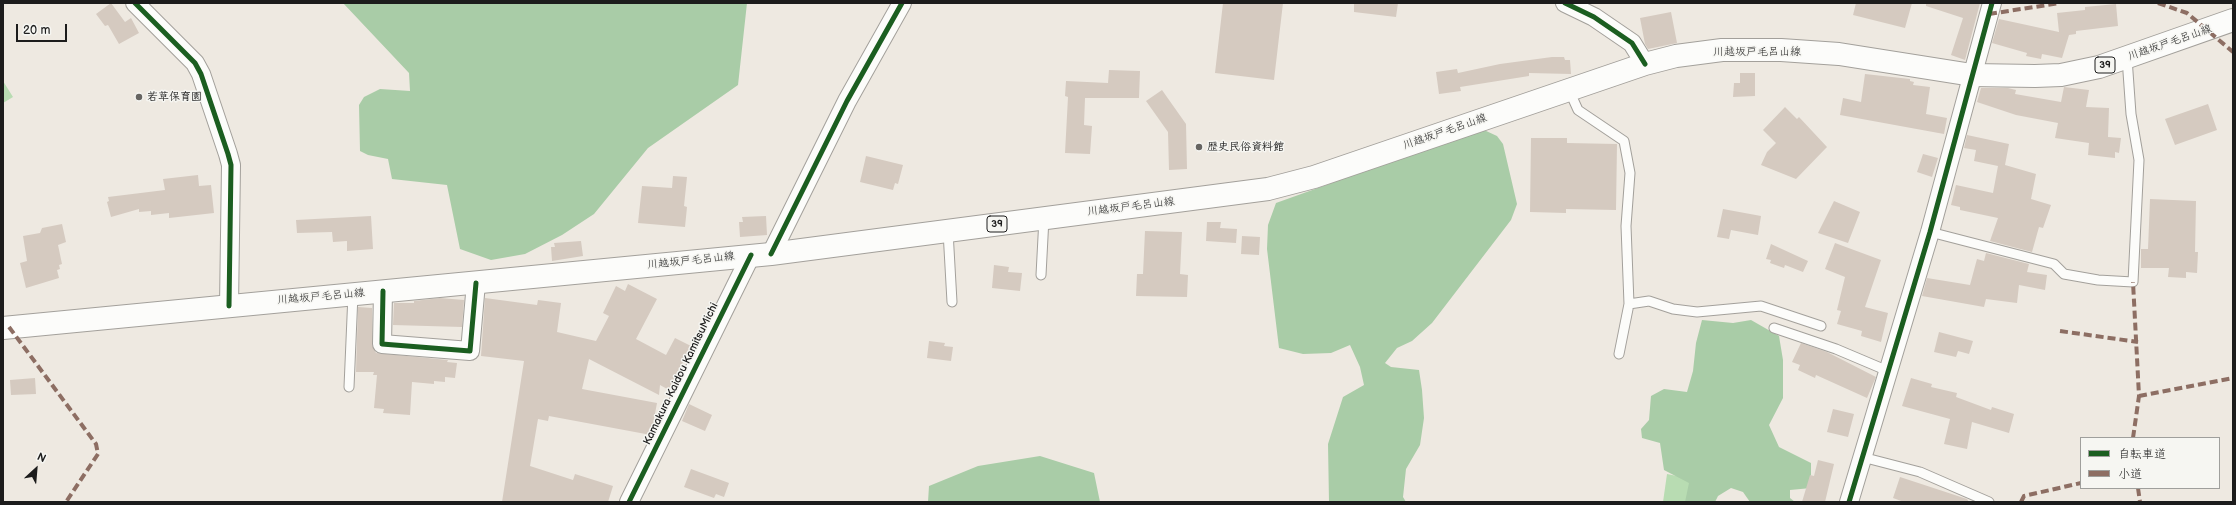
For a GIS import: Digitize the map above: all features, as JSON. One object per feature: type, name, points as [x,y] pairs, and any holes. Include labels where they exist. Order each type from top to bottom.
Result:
[{"type":"main road","name":"川越坂戸毛呂山線","points":[[3,328],[761,254],[948,231],[1268,188],[1306,179],[1645,64],[1676,56],[1722,50],[1781,50],[1839,54],[1972,75],[2062,75],[2081,72],[2127,58],[2233,20]]},
{"type":"street","points":[[135,3],[198,69],[228,154],[231,165],[228,306]]},
{"type":"street","name":"Kamakura Kaidou KamitsuMichi","points":[[629,502],[761,254],[902,3]]},
{"type":"street","points":[[1565,3],[1594,17],[1632,43],[1645,64]]},
{"type":"street","points":[[1849,502],[1930,232],[1992,3]]},
{"type":"street","points":[[383,292],[382,344],[470,351],[476,283]]},
{"type":"lane","points":[[1930,232],[2054,264],[2064,274],[2098,280],[2133,282],[2139,160],[2131,114],[2127,77],[2127,58]]},
{"type":"lane","points":[[1569,90],[1578,110],[1624,141],[1630,172],[1626,226],[1629,304],[1619,354]]},
{"type":"lane","points":[[1041,275],[1044,218]]},
{"type":"lane","points":[[948,231],[952,302]]},
{"type":"lane","points":[[349,387],[353,294]]},
{"type":"lane","points":[[1629,304],[1649,301],[1673,309],[1697,312],[1761,306],[1821,326]]},
{"type":"lane","points":[[1774,328],[1836,349],[1888,372]]},
{"type":"lane","points":[[1862,456],[1920,472],[1989,502]]},
{"type":"green space","points":[[343,3],[747,3],[738,85],[648,148],[594,214],[562,235],[525,254],[491,260],[460,249],[447,185],[392,179],[388,159],[368,155],[360,151],[359,105],[364,97],[380,89],[410,91],[409,73]]},
{"type":"green space","points":[[3,81],[13,97],[3,103]]},
{"type":"green space","points":[[1484,130],[1497,136],[1503,144],[1517,204],[1511,220],[1432,323],[1412,341],[1397,348],[1385,363],[1391,367],[1419,370],[1424,418],[1420,445],[1406,469],[1403,497],[1406,502],[1329,502],[1328,444],[1343,397],[1364,385],[1360,367],[1350,345],[1331,353],[1303,354],[1279,348],[1267,249],[1268,225],[1276,203],[1329,184],[1353,172]]},
{"type":"green space","points":[[1702,320],[1733,323],[1751,320],[1779,336],[1783,360],[1783,398],[1769,425],[1779,447],[1811,463],[1811,488],[1790,490],[1790,498],[1795,502],[1750,502],[1743,492],[1731,488],[1718,496],[1715,502],[1685,502],[1689,483],[1664,470],[1660,443],[1642,438],[1641,429],[1649,420],[1651,396],[1664,389],[1687,392],[1693,371],[1696,343]]},
{"type":"green space","points":[[1040,456],[1094,473],[1100,502],[928,502],[929,486],[978,466]]},
{"type":"green space","points":[[1667,474],[1692,479],[1688,502],[1663,502]]},
{"type":"building","points":[[111,3],[125,22],[131,18],[139,33],[119,44],[108,25],[105,26],[96,14]]},
{"type":"building","points":[[1223,3],[1283,3],[1274,80],[1215,73]]},
{"type":"building","points":[[1354,3],[1398,3],[1396,17],[1354,12]]},
{"type":"building","points":[[1856,3],[1912,3],[1905,28],[1853,15]]},
{"type":"building","points":[[1926,3],[1980,3],[1965,60],[1951,55],[1963,18],[1926,6]]},
{"type":"building","points":[[2116,4],[2118,26],[2076,31],[2076,34],[2069,35],[2062,58],[2042,54],[2041,59],[2026,56],[2027,53],[1992,43],[1999,19],[2059,32],[2057,13],[2085,10],[2085,7]]},
{"type":"building","points":[[1671,12],[1677,43],[1648,49],[1645,44],[1640,18]]},
{"type":"building","points":[[1552,57],[1564,57],[1565,60],[1570,60],[1571,74],[1529,73],[1529,76],[1460,87],[1461,91],[1439,94],[1436,72],[1457,69],[1458,73],[1500,64]]},
{"type":"building","points":[[1109,70],[1140,71],[1139,98],[1085,98],[1084,125],[1092,126],[1090,154],[1065,153],[1068,97],[1065,96],[1066,81],[1108,83]]},
{"type":"building","points":[[1740,73],[1755,73],[1755,96],[1733,97],[1734,83],[1740,83]]},
{"type":"building","points":[[1865,74],[1910,79],[1910,81],[1914,82],[1913,85],[1930,87],[1926,114],[1947,118],[1944,134],[1840,115],[1843,98],[1861,102]]},
{"type":"building","points":[[2064,87],[2089,90],[2086,107],[2109,108],[2108,137],[2121,138],[2119,153],[2115,152],[2115,158],[2088,155],[2089,143],[2055,138],[2058,123],[2016,115],[1977,102],[1981,88],[2008,88],[2016,90],[2015,94],[2061,102]]},
{"type":"building","points":[[1162,90],[1186,124],[1187,169],[1169,170],[1168,132],[1146,101]]},
{"type":"building","points":[[2208,104],[2217,130],[2175,145],[2165,119]]},
{"type":"building","points":[[1785,107],[1797,119],[1799,117],[1827,147],[1796,179],[1761,165],[1767,152],[1776,143],[1763,130]]},
{"type":"building","points":[[1967,135],[2009,144],[2005,165],[2036,174],[2031,199],[2051,205],[2043,228],[2039,227],[2032,252],[1990,241],[1998,218],[1960,210],[1960,207],[1951,205],[1956,185],[1993,193],[1998,166],[1974,161],[1976,150],[1964,148]]},
{"type":"building","points":[[1531,138],[1567,138],[1567,143],[1617,144],[1616,210],[1566,209],[1566,213],[1530,212]]},
{"type":"building","points":[[1923,154],[1938,158],[1932,177],[1917,172]]},
{"type":"building","points":[[866,156],[903,165],[898,184],[895,183],[893,190],[860,182]]},
{"type":"building","points":[[198,175],[199,186],[211,185],[214,213],[169,218],[169,213],[151,215],[151,211],[139,212],[139,209],[111,217],[107,202],[109,201],[108,197],[165,190],[163,179]]},
{"type":"building","points":[[673,176],[687,177],[684,206],[687,207],[685,227],[638,223],[642,186],[672,188]]},
{"type":"building","points":[[2150,199],[2196,201],[2195,252],[2198,252],[2197,273],[2186,272],[2186,278],[2168,277],[2169,268],[2141,268],[2141,249],[2148,249]]},
{"type":"building","points":[[1834,201],[1860,212],[1848,243],[1818,233]]},
{"type":"building","points":[[1723,209],[1761,216],[1758,235],[1731,230],[1729,239],[1717,237]]},
{"type":"building","points":[[371,216],[373,249],[347,251],[347,241],[333,242],[332,232],[297,233],[296,220]]},
{"type":"building","points":[[766,216],[767,235],[740,237],[739,222],[743,222],[742,217]]},
{"type":"building","points":[[1207,222],[1221,222],[1220,228],[1237,229],[1236,243],[1206,241]]},
{"type":"building","points":[[62,224],[66,242],[58,245],[62,264],[59,265],[60,269],[57,270],[59,278],[26,288],[20,263],[27,261],[23,236],[40,233],[42,228]]},
{"type":"building","points":[[1145,231],[1182,232],[1180,274],[1188,275],[1187,297],[1136,296],[1137,274],[1143,274]]},
{"type":"building","points":[[1242,236],[1260,237],[1259,255],[1241,254]]},
{"type":"building","points":[[581,241],[583,256],[552,261],[551,247],[555,247],[554,243]]},
{"type":"building","points":[[1835,243],[1881,260],[1865,307],[1888,313],[1881,342],[1861,336],[1862,331],[1837,324],[1841,311],[1837,310],[1845,277],[1825,269]]},
{"type":"building","points":[[1771,244],[1808,261],[1803,272],[1785,265],[1784,268],[1770,263],[1771,260],[1766,259]]},
{"type":"building","points":[[1986,253],[2029,264],[2027,272],[2047,275],[2045,290],[2019,285],[2017,303],[1986,299],[1984,307],[1922,296],[1927,278],[1970,285],[1977,259],[1984,261]]},
{"type":"building","points":[[994,265],[1009,267],[1008,272],[1022,273],[1020,291],[992,288]]},
{"type":"building","points":[[628,284],[657,299],[636,339],[666,355],[675,338],[691,346],[669,390],[660,385],[659,395],[589,359],[582,389],[657,403],[651,435],[549,416],[548,421],[538,419],[530,466],[573,480],[575,474],[613,486],[608,502],[502,502],[524,361],[481,356],[485,298],[537,305],[538,300],[561,303],[557,332],[596,341],[609,316],[603,313],[616,286],[625,291]]},
{"type":"building","points":[[440,298],[464,300],[462,327],[393,325],[394,303],[414,303],[414,301]]},
{"type":"building","points":[[358,307],[372,308],[372,344],[376,353],[448,360],[447,362],[457,363],[455,378],[445,377],[445,382],[434,381],[434,384],[412,382],[410,415],[383,413],[384,409],[374,408],[377,375],[373,375],[374,372],[356,372]]},
{"type":"building","points":[[1939,332],[1973,341],[1969,354],[1958,351],[1956,357],[1934,352]]},
{"type":"building","points":[[929,341],[945,343],[944,346],[953,347],[951,361],[927,358]]},
{"type":"building","points":[[1801,343],[1827,352],[1876,377],[1867,398],[1816,375],[1815,378],[1798,370],[1800,365],[1792,362]]},
{"type":"building","points":[[35,378],[36,394],[11,395],[10,380]]},
{"type":"building","points":[[1911,378],[1932,384],[1931,387],[1957,393],[1956,397],[1991,410],[1992,407],[2014,414],[2009,433],[1972,422],[1967,449],[1944,444],[1950,419],[1902,406]]},
{"type":"building","points":[[689,404],[712,415],[705,431],[682,421]]},
{"type":"building","points":[[1833,409],[1854,414],[1848,437],[1827,432]]},
{"type":"building","points":[[1818,460],[1834,464],[1825,502],[1802,502],[1810,475],[1814,476]]},
{"type":"building","points":[[691,469],[729,483],[724,497],[716,494],[714,498],[684,487]]},
{"type":"building","points":[[1900,477],[1967,499],[1969,502],[1904,502],[1893,498]]},
{"type":"marked path","points":[[1989,14],[2060,3]]},
{"type":"marked path","points":[[2158,3],[2187,13],[2233,52]]},
{"type":"marked path","points":[[2133,282],[2139,396],[2133,437]]},
{"type":"marked path","points":[[9,327],[96,444],[98,454],[66,502]]},
{"type":"marked path","points":[[2060,331],[2138,342]]},
{"type":"marked path","points":[[2139,396],[2233,378]]},
{"type":"marked path","points":[[2021,502],[2024,496],[2080,483]]},
{"type":"marked path","points":[[2138,489],[2140,502]]},
{"type":"cycle path","points":[[135,3],[195,63],[201,74],[228,154],[231,165],[229,306]]},
{"type":"cycle path","points":[[771,254],[847,101],[902,3]]},
{"type":"cycle path","points":[[1565,3],[1594,17],[1632,43],[1645,64]]},
{"type":"cycle path","points":[[1849,502],[1930,232],[1992,3]]},
{"type":"cycle path","points":[[629,502],[751,255]]},
{"type":"cycle path","points":[[383,291],[382,344],[470,351],[476,283]]},
{"type":"place","name":"若草保育園","points":[[139,97]]},
{"type":"place","name":"歴史民俗資料館","points":[[1199,147]]}]
